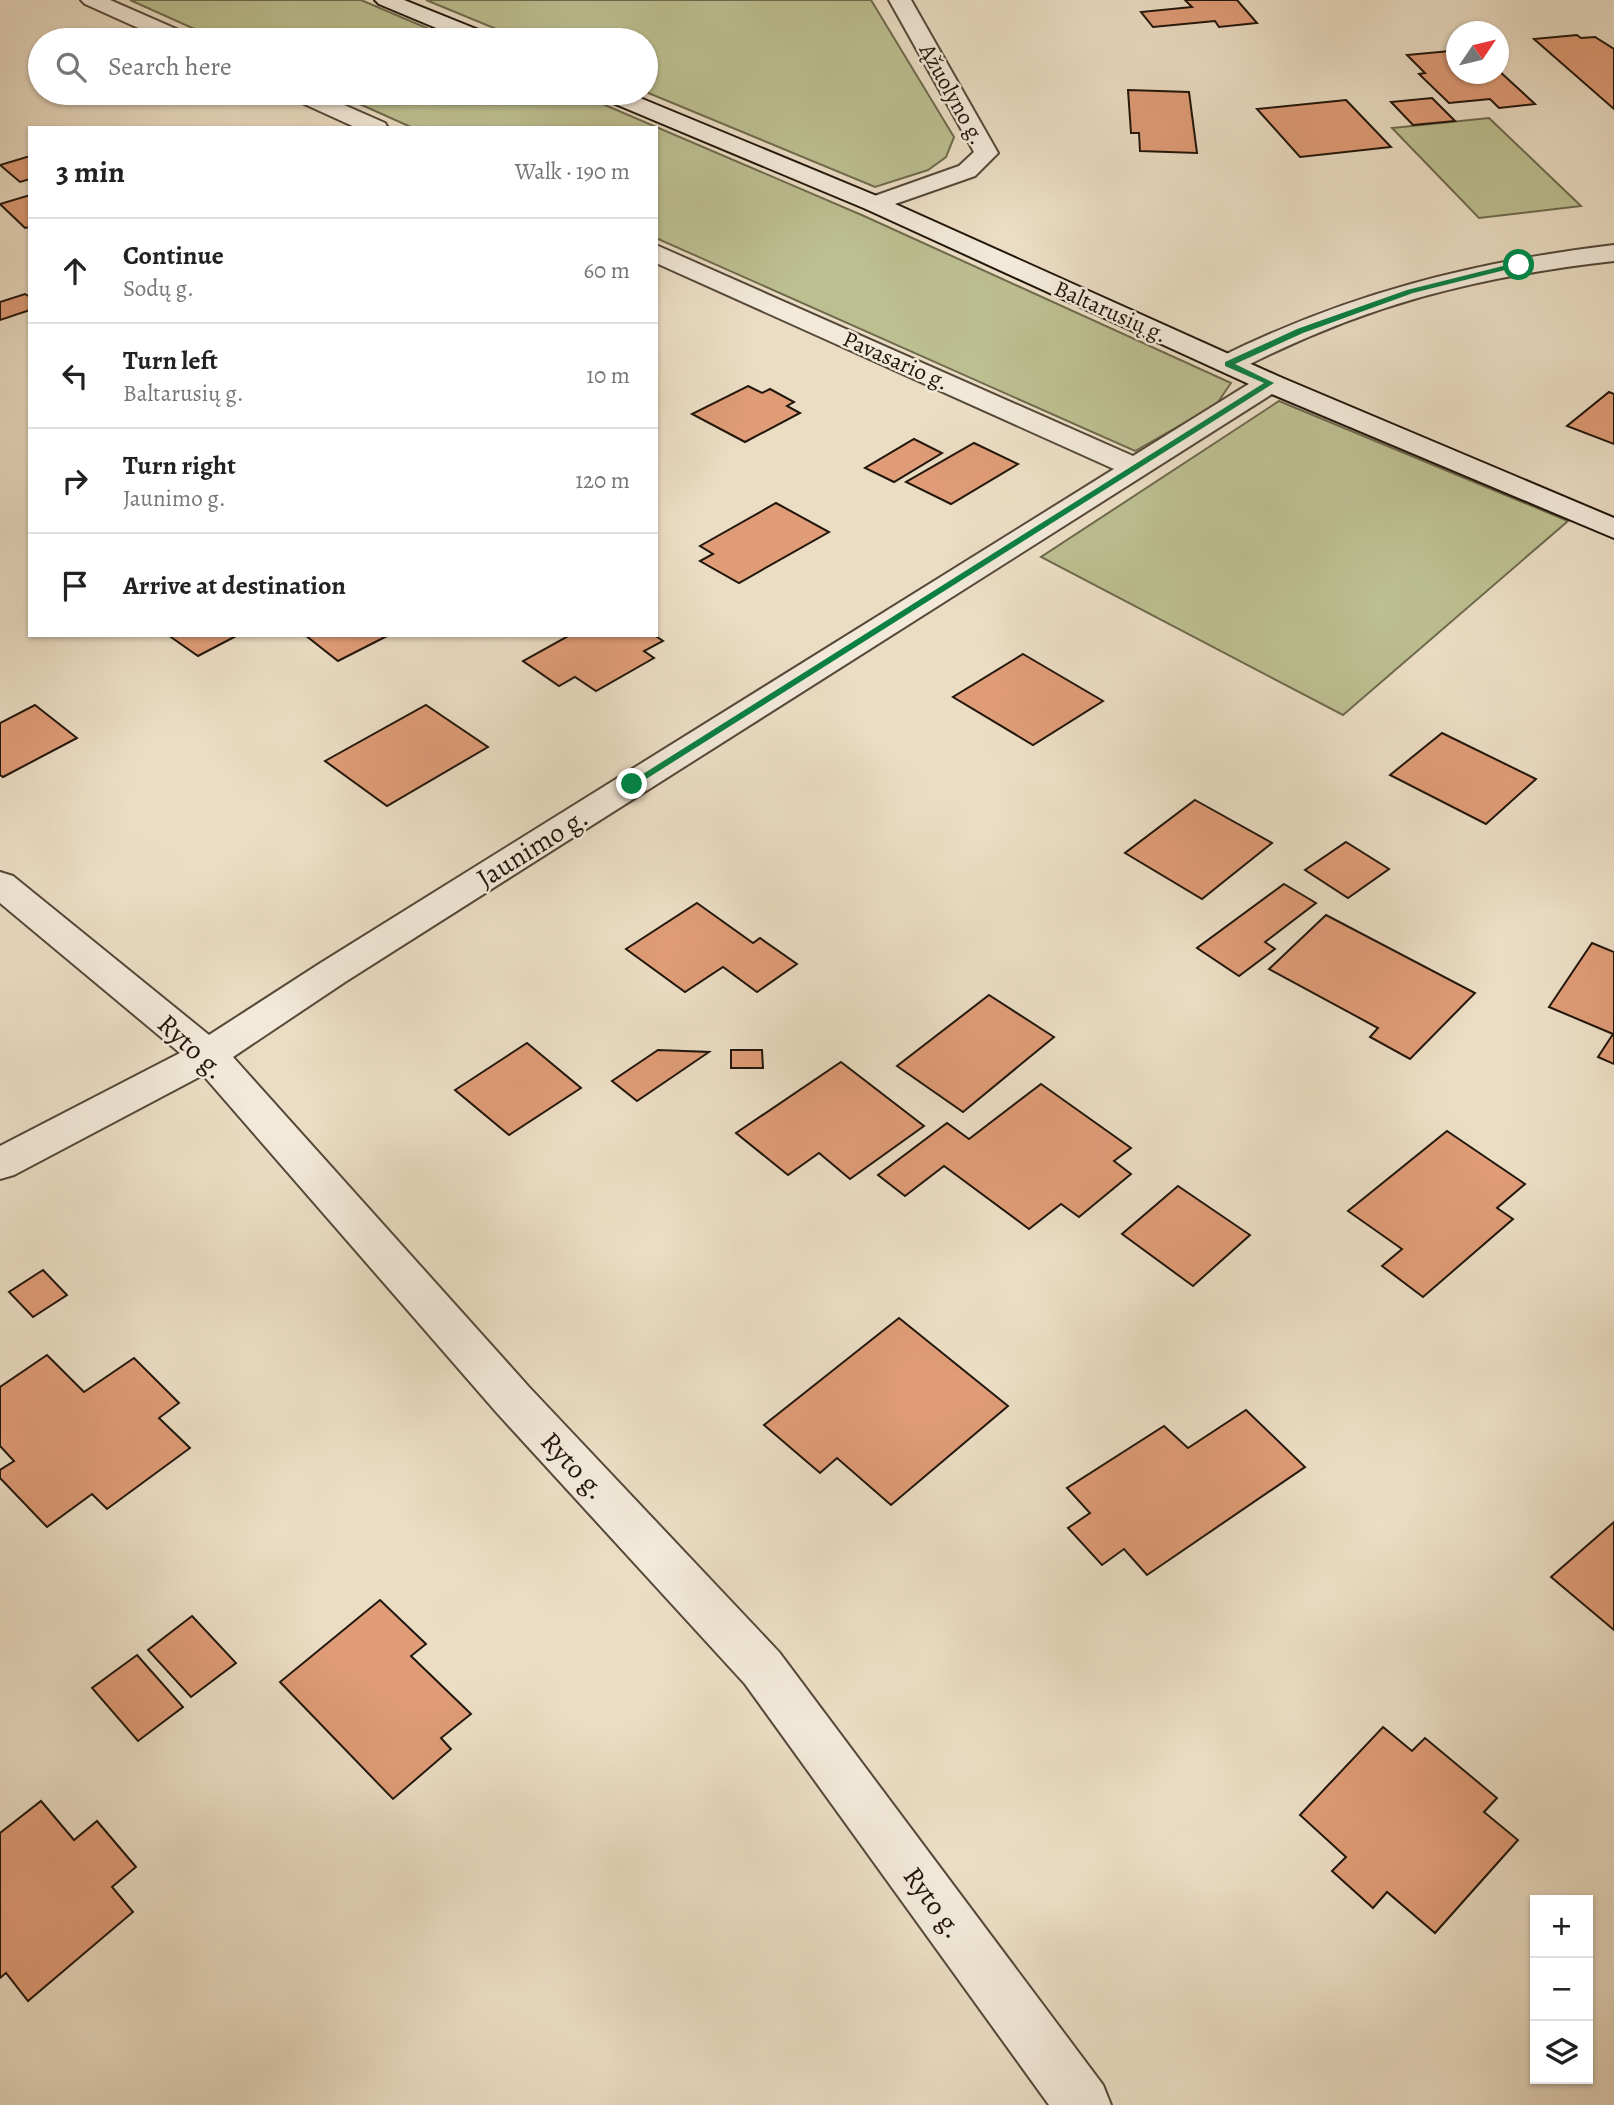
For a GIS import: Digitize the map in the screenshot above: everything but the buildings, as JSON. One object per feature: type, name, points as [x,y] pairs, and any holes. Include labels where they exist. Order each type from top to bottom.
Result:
[{"type":"street","points":[[92,0],[155,28]]},
{"type":"street","points":[[386,0],[453,28]]},
{"type":"street","name":"Ąžuolyno g.","points":[[875,204],[967,172],[986,153],[900,0]]},
{"type":"street","points":[[326,105],[373,126]]},
{"type":"street","name":"Baltarusių g.","points":[[638,105],[875,204],[1270,383],[1614,529]]},
{"type":"street","points":[[1228,364],[1300,331],[1463,276],[1519,265],[1614,253]]},
{"type":"street","name":"Pavasario g.","points":[[658,254],[1136,468]]},
{"type":"street","name":"Jaunimo g.","points":[[0,1164],[208,1055],[344,966],[1270,383]]},
{"type":"street","name":"Ryto g.","points":[[0,884],[208,1055],[513,1400],[762,1668],[1083,2105]]},
{"type":"green space","points":[[130,0],[361,0],[427,28],[192,28]]},
{"type":"green space","points":[[426,0],[871,0],[954,137],[946,157],[928,170],[875,187],[658,97],[658,28],[494,28]]},
{"type":"green space","points":[[362,105],[605,105],[654,126],[409,126]]},
{"type":"green space","points":[[1489,118],[1581,206],[1479,218],[1392,128]]},
{"type":"green space","points":[[658,128],[864,216],[1231,383],[1216,405],[1135,451],[658,239]]},
{"type":"green space","points":[[1279,401],[1568,521],[1343,715],[1041,557]]},
{"type":"route","points":[[632,784],[1270,383],[1228,364],[1300,331],[1410,292],[1463,276],[1519,265]]}]
